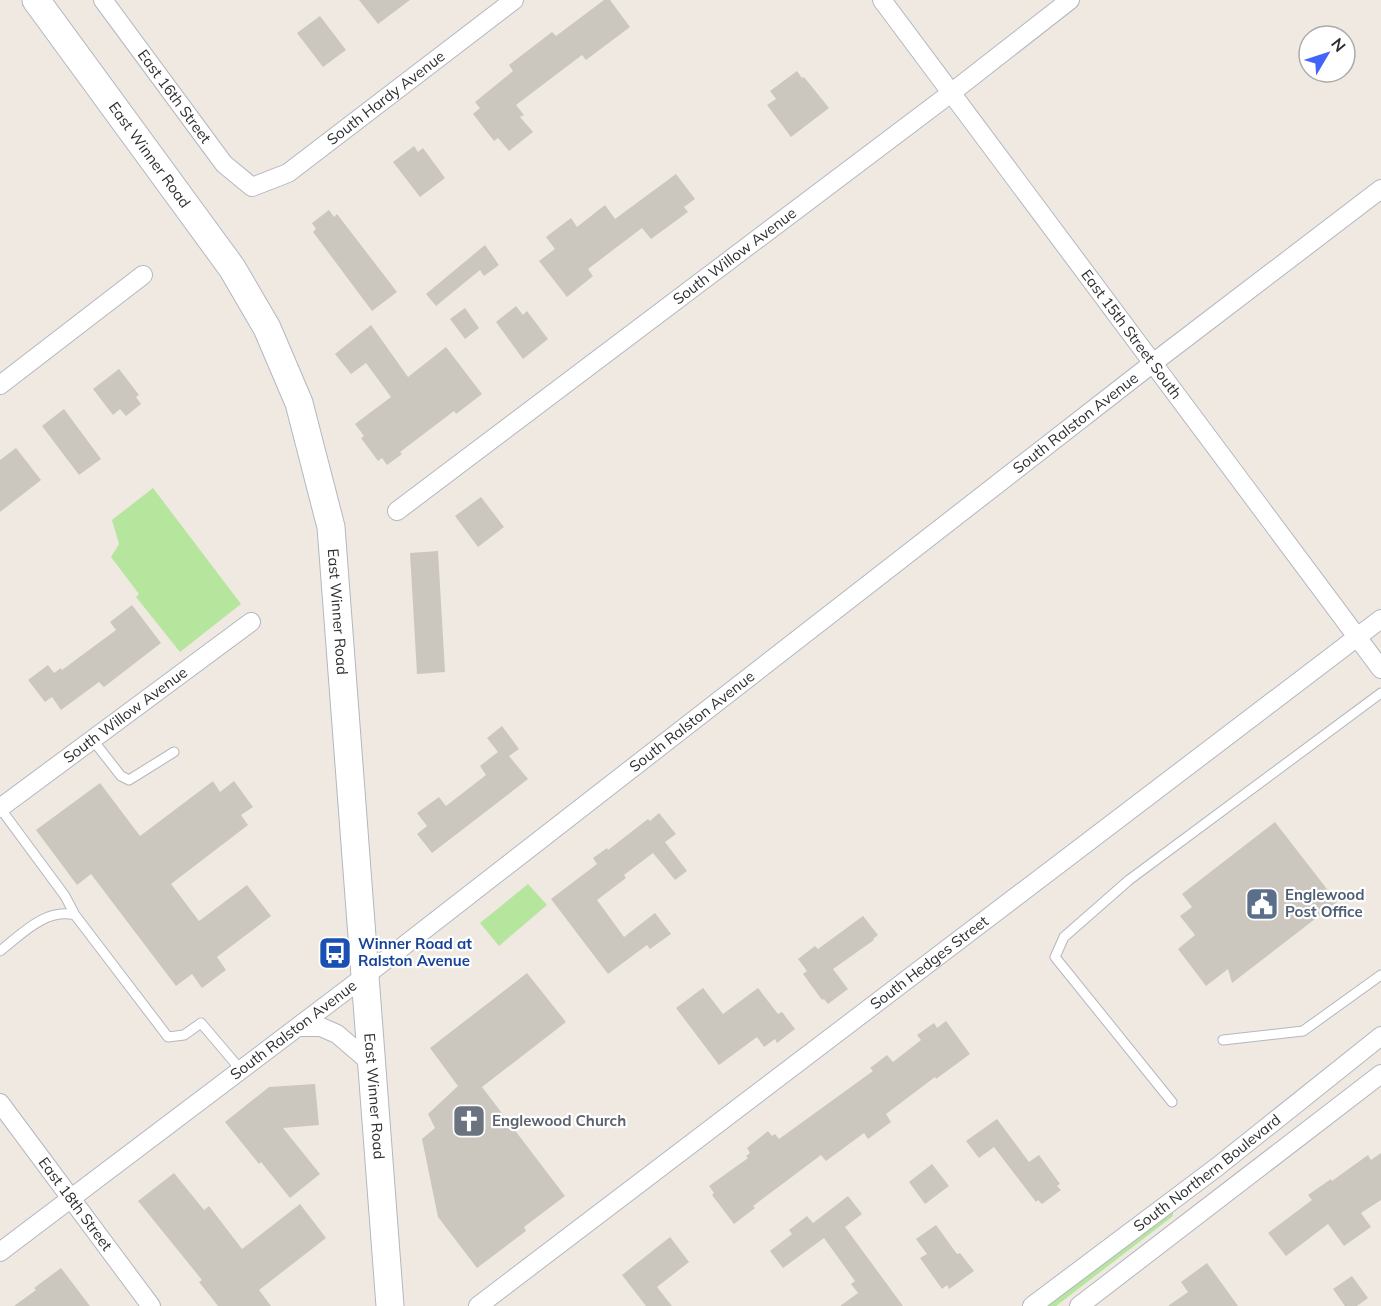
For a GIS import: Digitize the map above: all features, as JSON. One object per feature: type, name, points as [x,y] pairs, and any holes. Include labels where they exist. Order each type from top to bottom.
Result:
[{"type":"street","name":"East Winner Road","points":[[36,0],[232,268],[267,328],[299,403],[331,527],[390,1306]]},
{"type":"street","name":"East 16th Street","points":[[103,0],[224,164],[252,187]]},
{"type":"street","name":"South Hardy Avenue","points":[[252,187],[288,173],[514,0]]},
{"type":"street","name":"East 15th Street South","points":[[882,0],[1381,669]]},
{"type":"street","name":"South Willow Avenue","points":[[397,511],[951,93],[1070,0]]},
{"type":"street","name":"South Ralston Avenue","points":[[0,1252],[299,1027],[1381,189]]},
{"type":"street","points":[[0,385],[143,275]]},
{"type":"street","name":"South Hedges Street","points":[[478,1306],[1381,619]]},
{"type":"street","name":"South Willow Avenue","points":[[0,808],[251,622]]},
{"type":"street","points":[[299,1027],[321,1027],[338,1034],[372,1064]]},
{"type":"street","name":"South Northern Boulevard","points":[[1032,1306],[1217,1167],[1381,1036]]},
{"type":"street","name":"South Northern Boulevard","points":[[1079,1306],[1381,1074]]},
{"type":"street","name":"East 18th Street","points":[[0,1103],[151,1306]]},
{"type":"lane","points":[[1172,1102],[1055,957],[1064,937],[1129,880],[1381,693]]},
{"type":"lane","points":[[92,740],[121,776],[129,780],[174,753]]},
{"type":"lane","points":[[0,808],[65,896],[75,915],[168,1037],[184,1035],[201,1023],[241,1070]]},
{"type":"lane","points":[[0,951],[44,918],[63,913],[75,915]]},
{"type":"lane","points":[[1223,1040],[1303,1031],[1381,975]]},
{"type":"green space","points":[[153,488],[241,604],[180,652],[136,597],[139,594],[111,557],[119,544],[112,520]]},
{"type":"green space","points":[[528,884],[547,905],[499,946],[480,923]]},
{"type":"green space","points":[[1173,1210],[1173,1216],[1056,1306],[1041,1306]]},
{"type":"building","points":[[359,0],[410,0],[378,24]]},
{"type":"building","points":[[604,0],[610,0],[630,27],[586,60],[582,55],[516,105],[524,115],[520,117],[533,132],[509,151],[498,138],[494,141],[473,114],[480,108],[475,102],[513,71],[509,65],[552,32],[556,36]]},
{"type":"building","points":[[320,16],[346,50],[323,67],[297,33]]},
{"type":"building","points":[[797,71],[829,108],[791,137],[767,105],[776,99],[770,91]]},
{"type":"building","points":[[414,146],[418,152],[423,148],[445,178],[420,197],[393,162]]},
{"type":"building","points":[[676,174],[695,199],[684,207],[688,212],[651,239],[642,228],[588,269],[593,276],[567,297],[539,261],[555,249],[546,237],[571,218],[577,227],[605,205],[615,219]]},
{"type":"building","points":[[329,210],[334,217],[337,214],[397,292],[372,311],[313,232],[316,229],[312,223]]},
{"type":"building","points":[[485,245],[499,265],[484,276],[480,270],[436,306],[426,294]]},
{"type":"building","points":[[516,306],[523,315],[527,311],[548,339],[523,359],[496,322]]},
{"type":"building","points":[[465,308],[479,328],[465,339],[450,319]]},
{"type":"building","points":[[371,325],[408,377],[446,347],[482,394],[456,414],[454,411],[400,452],[402,454],[387,465],[382,458],[378,461],[361,438],[364,436],[355,424],[391,397],[366,363],[351,374],[335,354]]},
{"type":"building","points":[[119,369],[139,395],[136,397],[141,404],[126,416],[120,409],[113,415],[93,389]]},
{"type":"building","points":[[64,409],[101,459],[79,475],[42,426]]},
{"type":"building","points":[[16,448],[41,480],[0,512],[0,460]]},
{"type":"building","points":[[481,497],[504,527],[478,547],[455,516]]},
{"type":"building","points":[[438,551],[445,672],[417,674],[410,553]]},
{"type":"building","points":[[132,605],[161,643],[104,687],[99,682],[61,710],[52,697],[45,702],[28,680],[48,665],[54,673],[61,668],[62,670],[116,630],[110,622]]},
{"type":"building","points":[[502,726],[519,749],[509,756],[528,779],[432,853],[417,834],[427,826],[417,813],[439,797],[446,806],[486,775],[480,766],[498,752],[487,738]]},
{"type":"building","points":[[213,781],[220,792],[234,781],[253,807],[241,815],[248,825],[171,884],[199,921],[247,885],[271,916],[217,957],[226,970],[202,988],[192,974],[176,986],[91,874],[77,885],[36,830],[100,783],[140,836]]},
{"type":"building","points":[[659,813],[676,834],[665,842],[687,871],[675,880],[653,853],[597,900],[624,937],[655,913],[671,934],[650,949],[647,945],[608,974],[551,899],[597,864],[593,858],[607,848],[608,850]]},
{"type":"building","name":"Englewood Post Office","points":[[1275,822],[1337,902],[1232,983],[1228,969],[1206,986],[1178,949],[1195,935],[1180,916],[1192,907],[1182,894]]},
{"type":"building","points":[[863,916],[878,935],[833,969],[848,989],[828,1004],[824,999],[822,1000],[803,974],[807,971],[798,959],[815,946],[818,949]]},
{"type":"building","name":"Englewood Church","points":[[527,973],[566,1022],[482,1087],[565,1196],[524,1227],[526,1231],[477,1268],[438,1217],[422,1139],[435,1128],[428,1114],[458,1086],[430,1048]]},
{"type":"building","points":[[703,988],[723,1014],[758,988],[778,1014],[782,1012],[795,1029],[777,1043],[775,1039],[764,1047],[757,1037],[719,1065],[676,1008]]},
{"type":"building","points":[[946,1021],[970,1054],[886,1114],[891,1122],[868,1139],[864,1133],[826,1161],[821,1155],[753,1206],[755,1208],[734,1224],[712,1195],[714,1193],[709,1186],[748,1158],[746,1156],[750,1153],[747,1148],[768,1131],[779,1139],[873,1071],[870,1068],[887,1055],[893,1062],[921,1040],[917,1035],[934,1023],[937,1028]]},
{"type":"building","points":[[315,1084],[319,1125],[283,1128],[320,1174],[290,1198],[225,1122],[269,1087]]},
{"type":"building","points":[[997,1119],[1029,1162],[1039,1155],[1060,1184],[1057,1186],[1061,1190],[1042,1204],[1038,1200],[1036,1202],[994,1147],[979,1158],[966,1141]]},
{"type":"building","points":[[1381,1153],[1381,1200],[1361,1213],[1371,1227],[1344,1246],[1328,1224],[1286,1256],[1268,1233],[1312,1200],[1308,1195],[1368,1155],[1371,1160]]},
{"type":"building","points":[[932,1164],[949,1186],[925,1204],[909,1182]]},
{"type":"building","points":[[174,1173],[204,1210],[209,1206],[242,1249],[300,1204],[326,1238],[259,1290],[271,1306],[218,1306],[199,1282],[202,1280],[138,1201]]},
{"type":"building","points":[[848,1196],[862,1214],[845,1227],[903,1306],[840,1306],[858,1293],[851,1284],[855,1281],[824,1238],[783,1268],[770,1251],[792,1234],[789,1230],[807,1216],[813,1223]]},
{"type":"building","points":[[936,1225],[957,1254],[960,1253],[974,1271],[949,1289],[947,1285],[942,1289],[920,1258],[927,1254],[916,1239]]},
{"type":"building","points":[[670,1237],[689,1262],[657,1287],[672,1306],[646,1306],[622,1275]]},
{"type":"building","points":[[1207,1263],[1238,1306],[1168,1306],[1188,1292],[1181,1282]]},
{"type":"building","points":[[61,1268],[90,1306],[14,1306],[36,1290],[34,1288]]},
{"type":"building","points":[[1352,1276],[1368,1298],[1357,1306],[1345,1306],[1333,1289]]},
{"type":"place","name":"Englewood Post Office","points":[[1262,904]]},
{"type":"place","name":"Winner Road at Ralston Avenue","points":[[335,953]]},
{"type":"place","name":"Englewood Church","points":[[469,1121]]}]
